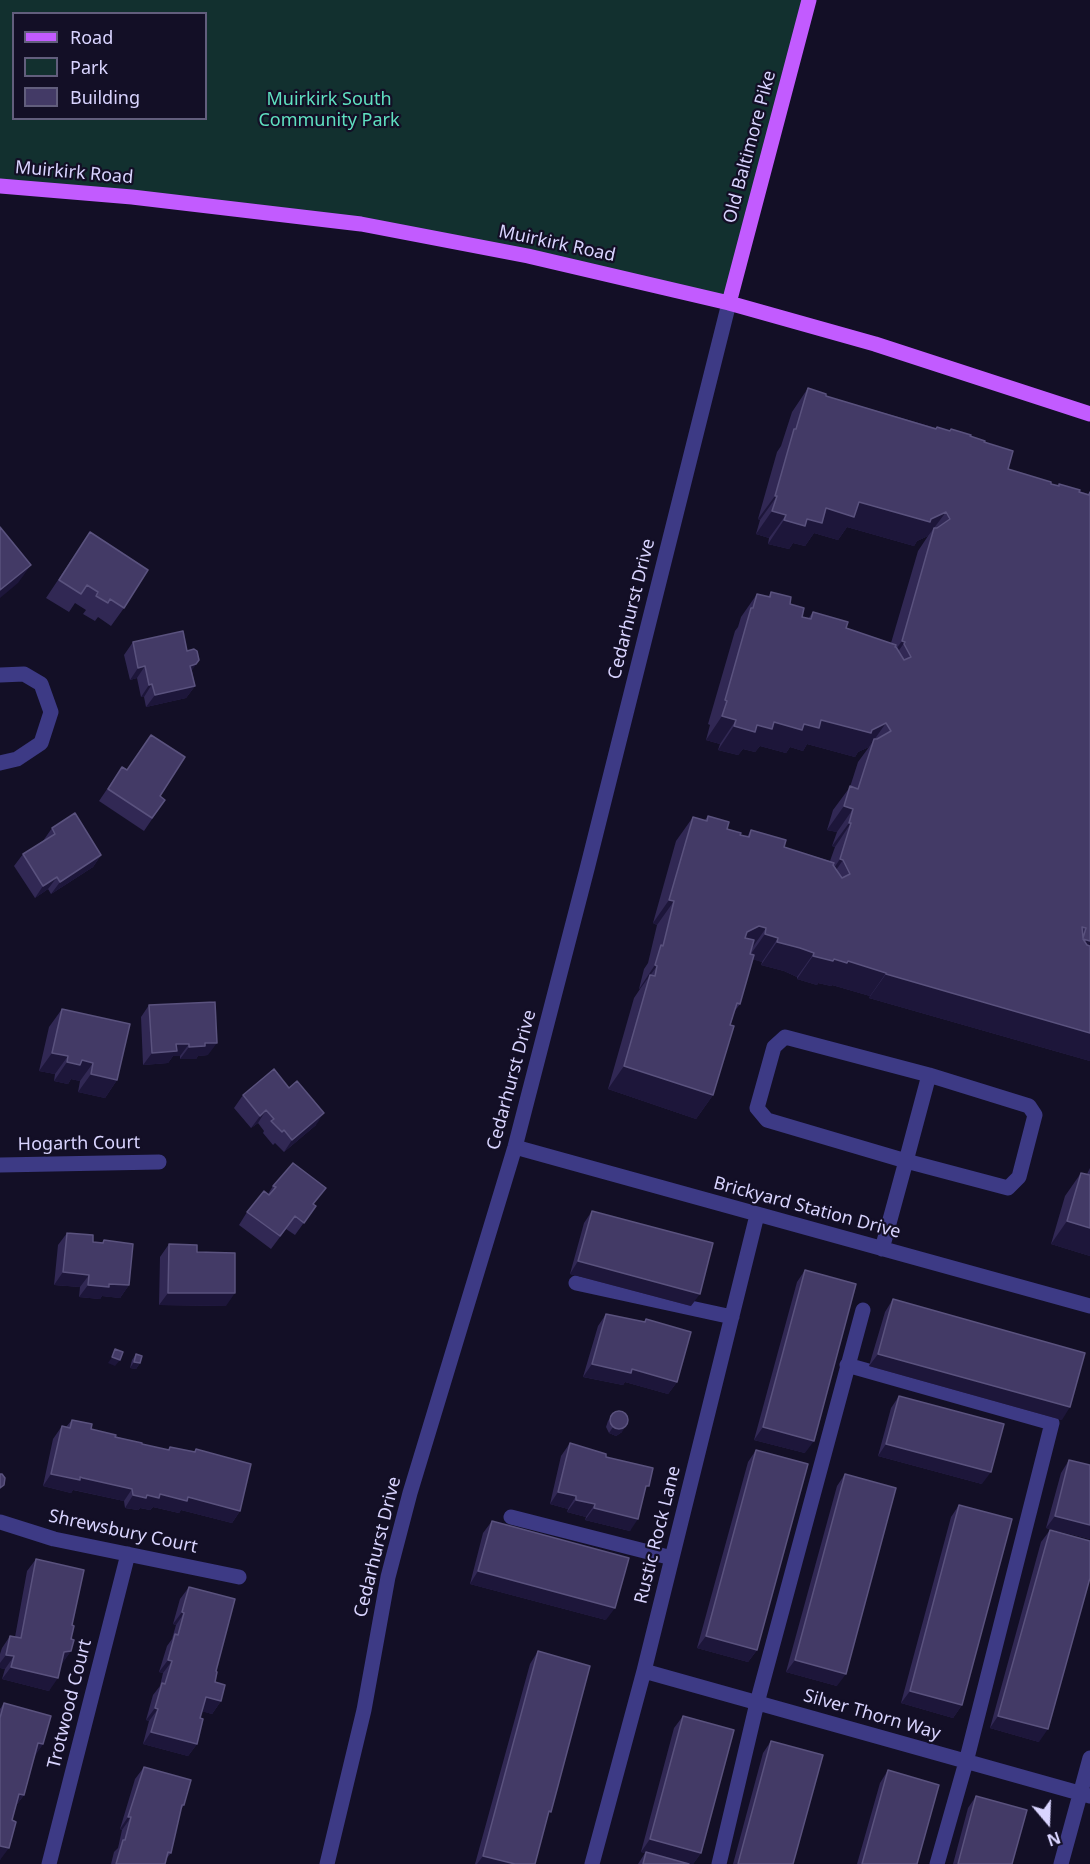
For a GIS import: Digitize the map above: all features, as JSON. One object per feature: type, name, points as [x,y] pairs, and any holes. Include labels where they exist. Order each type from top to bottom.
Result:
[{"type":"main road","name":"Old Baltimore Pike","points":[[729,303],[809,0]]},
{"type":"main road","name":"Muirkirk Road","points":[[0,186],[132,197],[361,224],[528,256],[729,303],[875,344],[1090,414]]},
{"type":"street","name":"Cedarhurst Drive","points":[[327,1864],[364,1710],[388,1577],[410,1493],[514,1147],[587,869],[729,303]]},
{"type":"street","points":[[0,675],[24,674],[41,684],[51,712],[41,743],[17,759],[0,764]]},
{"type":"street","points":[[785,1037],[929,1075],[1029,1106],[1035,1115],[1019,1177],[1008,1188],[767,1120],[757,1108],[774,1047],[785,1037]]},
{"type":"street","points":[[882,1249],[929,1075]]},
{"type":"street","name":"Brickyard Station Drive","points":[[514,1147],[1090,1306]]},
{"type":"street","name":"Hogarth Court","points":[[0,1165],[159,1162]]},
{"type":"street","name":"Rustic Rock Lane","points":[[592,1864],[644,1671],[758,1215]]},
{"type":"street","points":[[576,1283],[732,1317]]},
{"type":"street","points":[[719,1864],[757,1703],[863,1310]]},
{"type":"street","points":[[847,1365],[1052,1423],[966,1762],[937,1864]]},
{"type":"street","points":[[511,1517],[672,1558]]},
{"type":"street","name":"Shrewsbury Court","points":[[0,1522],[54,1539],[239,1577]]},
{"type":"street","name":"Trotwood Court","points":[[49,1864],[128,1554]]},
{"type":"street","name":"Silver Thorn Way","points":[[644,1671],[1085,1795]]},
{"type":"street","points":[[1061,1864],[1085,1795],[1090,1758]]},
{"type":"green space","name":"Muirkirk South Community Park","points":[[0,0],[809,0],[729,303],[374,226],[0,187]]},
{"type":"building","points":[[808,388],[826,394],[826,396],[936,429],[937,427],[950,431],[951,429],[971,435],[984,442],[1013,451],[1008,469],[1051,482],[1051,484],[1080,490],[1079,492],[1089,495],[1090,492],[1090,941],[1083,939],[1090,946],[1090,1033],[848,961],[847,963],[834,959],[833,961],[813,956],[814,953],[777,942],[778,938],[765,934],[766,928],[759,926],[747,932],[745,938],[754,940],[750,954],[754,955],[740,1004],[737,1003],[730,1025],[734,1026],[713,1095],[624,1066],[650,975],[655,976],[657,966],[655,965],[661,945],[663,946],[674,901],[669,900],[693,817],[707,821],[708,816],[729,822],[727,829],[741,833],[740,835],[749,837],[751,830],[786,840],[784,847],[834,863],[833,865],[842,878],[850,874],[843,860],[840,859],[853,809],[844,806],[850,786],[858,789],[874,739],[891,731],[886,723],[872,730],[871,733],[821,720],[819,728],[804,724],[802,730],[774,722],[772,729],[757,725],[755,732],[734,726],[736,720],[722,716],[751,608],[753,608],[757,594],[770,597],[771,592],[791,597],[790,604],[804,608],[802,617],[811,619],[813,612],[848,622],[846,628],[896,645],[895,647],[904,660],[911,657],[905,642],[902,641],[934,528],[950,519],[946,512],[931,519],[930,522],[859,502],[854,517],[826,508],[822,523],[807,519],[805,526],[784,520],[786,515],[772,511],[794,429],[796,429]]},
{"type":"building","points":[[0,527],[31,565],[0,590]]},
{"type":"building","points":[[90,532],[148,570],[124,608],[110,599],[108,603],[96,596],[98,592],[87,585],[81,594],[59,580]]},
{"type":"building","points":[[183,631],[187,651],[194,649],[197,651],[199,660],[190,666],[195,686],[155,695],[152,684],[149,685],[145,666],[138,668],[133,642]]},
{"type":"building","points":[[151,735],[185,757],[160,796],[165,800],[152,818],[108,789],[122,767],[127,770]]},
{"type":"building","points":[[75,813],[101,855],[60,882],[57,877],[43,886],[23,854],[55,834],[52,828]]},
{"type":"building","points":[[215,1002],[217,1043],[189,1047],[189,1044],[176,1044],[177,1051],[152,1053],[149,1005]]},
{"type":"building","points":[[62,1009],[130,1024],[117,1080],[91,1074],[93,1063],[82,1060],[80,1065],[67,1062],[68,1056],[52,1053]]},
{"type":"building","points":[[274,1069],[289,1088],[297,1081],[324,1113],[292,1140],[284,1130],[282,1132],[271,1121],[274,1119],[266,1110],[260,1116],[243,1095]]},
{"type":"building","points":[[293,1163],[326,1188],[313,1204],[316,1206],[304,1223],[295,1216],[280,1236],[247,1212],[264,1191],[269,1195],[276,1187],[273,1186]]},
{"type":"building","points":[[1081,1173],[1090,1175],[1090,1228],[1067,1221]]},
{"type":"building","points":[[592,1211],[713,1243],[700,1294],[578,1261]]},
{"type":"building","points":[[67,1233],[93,1235],[93,1242],[103,1243],[104,1240],[133,1244],[129,1285],[109,1284],[109,1287],[88,1285],[89,1275],[63,1272]]},
{"type":"building","points":[[169,1244],[197,1245],[197,1252],[235,1253],[235,1293],[168,1293]]},
{"type":"building","points":[[805,1270],[856,1284],[814,1441],[763,1427]]},
{"type":"building","points":[[893,1299],[1085,1353],[1070,1407],[878,1354]]},
{"type":"building","points":[[606,1314],[645,1322],[646,1319],[691,1332],[677,1382],[632,1369],[631,1373],[592,1364]]},
{"type":"building","points":[[115,1349],[123,1352],[120,1360],[112,1357]]},
{"type":"building","points":[[136,1354],[142,1356],[140,1363],[134,1362]]},
{"type":"building","points":[[899,1396],[1004,1424],[991,1472],[886,1444]]},
{"type":"building","points":[[619,1411],[625,1414],[628,1420],[625,1426],[619,1429],[613,1426],[610,1420],[613,1414]]},
{"type":"building","points":[[72,1420],[92,1424],[91,1429],[142,1444],[169,1450],[170,1447],[195,1452],[196,1449],[251,1464],[240,1511],[188,1497],[187,1501],[160,1494],[159,1498],[147,1495],[146,1498],[133,1495],[132,1489],[80,1477],[80,1480],[51,1474],[62,1426],[70,1428]]},
{"type":"building","points":[[570,1443],[606,1454],[606,1457],[653,1468],[638,1519],[594,1508],[595,1504],[576,1500],[576,1496],[558,1492]]},
{"type":"building","points":[[756,1450],[808,1464],[757,1650],[706,1636]]},
{"type":"building","points":[[1069,1460],[1090,1465],[1090,1525],[1055,1516]]},
{"type":"building","points":[[0,1474],[5,1478],[4,1485],[0,1488]]},
{"type":"building","points":[[845,1474],[896,1488],[846,1674],[795,1660]]},
{"type":"building","points":[[959,1505],[1012,1519],[962,1705],[910,1691]]},
{"type":"building","points":[[492,1521],[629,1558],[615,1608],[478,1571]]},
{"type":"building","points":[[1050,1530],[1090,1541],[1090,1578],[1048,1729],[998,1716]]},
{"type":"building","points":[[36,1559],[84,1570],[72,1625],[74,1626],[71,1639],[74,1640],[71,1651],[64,1652],[58,1678],[11,1667],[14,1656],[6,1655],[10,1636],[21,1638]]},
{"type":"building","points":[[189,1587],[235,1599],[216,1671],[215,1682],[225,1685],[221,1701],[206,1697],[200,1718],[203,1719],[197,1744],[151,1732],[162,1683],[165,1684],[172,1661],[168,1660],[175,1634],[178,1635]]},
{"type":"building","points":[[538,1651],[590,1666],[535,1864],[515,1864],[483,1856]]},
{"type":"building","points":[[4,1703],[51,1716],[43,1744],[38,1743],[24,1795],[19,1794],[12,1820],[16,1822],[9,1848],[0,1846],[0,1718]]},
{"type":"building","points":[[683,1716],[734,1730],[701,1853],[650,1839]]},
{"type":"building","points":[[771,1741],[823,1755],[793,1864],[738,1864]]},
{"type":"building","points":[[144,1767],[191,1780],[184,1805],[182,1805],[171,1853],[168,1852],[165,1864],[116,1864],[123,1840],[125,1840],[131,1817],[128,1817]]},
{"type":"building","points":[[888,1770],[939,1785],[917,1864],[862,1864]]},
{"type":"building","points":[[976,1796],[1027,1810],[1012,1864],[958,1864]]},
{"type":"building","points":[[646,1852],[689,1864],[643,1864]]}]
